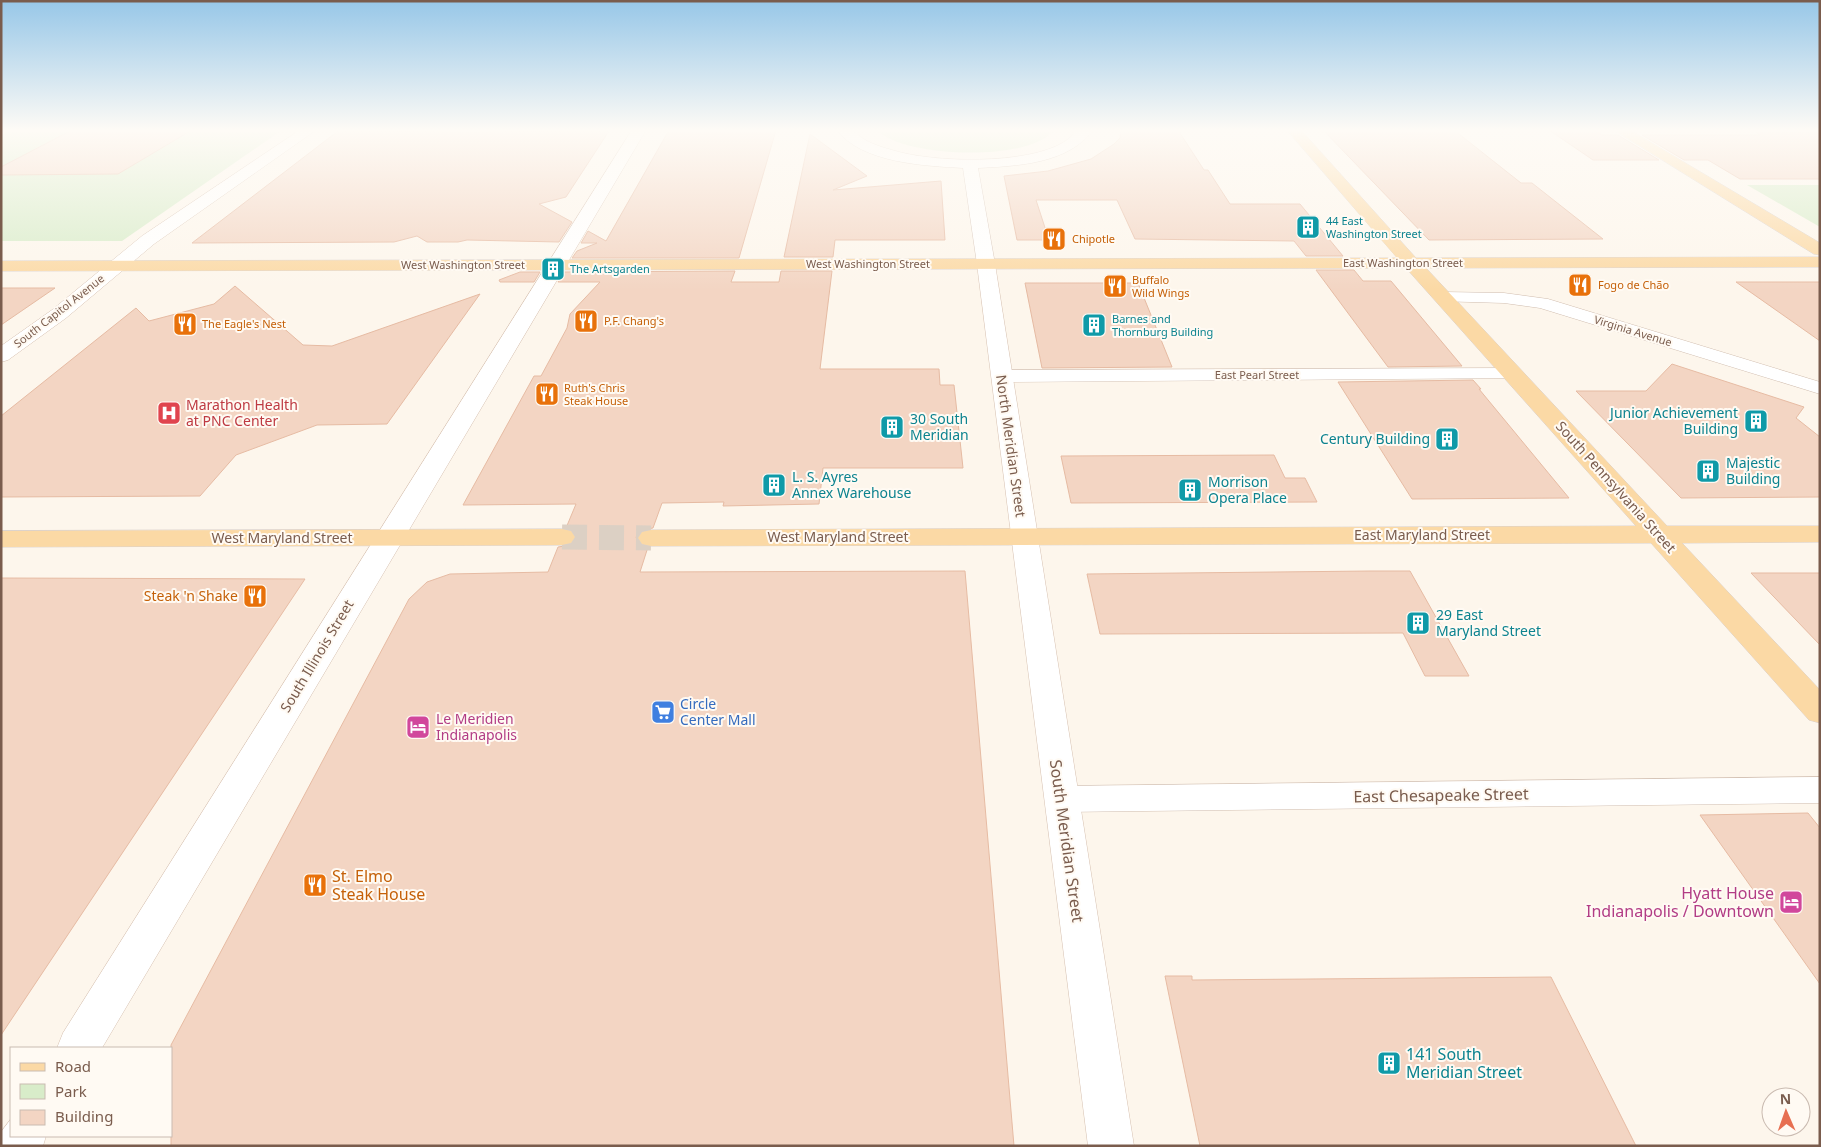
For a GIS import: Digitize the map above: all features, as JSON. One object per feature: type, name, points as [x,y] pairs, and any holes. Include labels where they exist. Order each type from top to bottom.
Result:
[{"type":"main road","name":"South Capitol Avenue","points":[[1,356],[59,314],[117,266],[196,206],[230,184]]},
{"type":"main road","name":"South Illinois Street","points":[[79,1047],[606,184]]},
{"type":"main road","points":[[973,184],[1000,366]]},
{"type":"main road","name":"South Pennsylvania Street","points":[[1341,184],[1820,711]]},
{"type":"main road","points":[[1710,184],[1820,250]]},
{"type":"main road","name":"East Washington Street","points":[[986,264],[1820,262]]},
{"type":"main road","name":"West Washington Street","points":[[1,266],[986,264]]},
{"type":"main road","name":"North Meridian Street","points":[[1000,366],[1024,536]]},
{"type":"main road","name":"East Maryland Street","points":[[1024,536],[1820,534]]},
{"type":"main road","name":"West Maryland Street","points":[[651,538],[1024,536]]},
{"type":"main road","name":"South Meridian Street","points":[[1024,536],[1111,1146]]},
{"type":"main road","name":"West Maryland Street","points":[[1,539],[562,537]]},
{"type":"street","name":"Virginia Avenue","points":[[1443,297],[1504,298],[1542,303],[1820,388]]},
{"type":"street","name":"East Pearl Street","points":[[1000,366],[1513,374]]},
{"type":"street","name":"East Chesapeake Street","points":[[1061,799],[1820,790]]},
{"type":"green space","points":[[1,184],[205,184],[122,241],[1,241]]},
{"type":"green space","points":[[1747,185],[1820,185],[1820,227]]},
{"type":"building","points":[[270,184],[575,184],[566,197],[539,204],[572,222],[559,242],[467,240],[458,242],[427,242],[417,236],[394,242],[192,243]]},
{"type":"building","points":[[639,184],[761,184],[739,258],[572,258],[577,251],[597,243],[581,243],[588,231],[606,241]]},
{"type":"building","points":[[800,184],[849,184],[833,190],[911,184],[941,184],[945,240],[835,240],[833,257],[784,257]]},
{"type":"building","points":[[1006,184],[1217,184],[1230,204],[1300,204],[1343,256],[1306,256],[1294,241],[1135,239],[1117,200],[1036,200],[1049,240],[1017,240]]},
{"type":"building","points":[[1375,184],[1533,184],[1603,239],[1429,240]]},
{"type":"building","points":[[1316,270],[1354,270],[1363,281],[1391,281],[1462,366],[1388,367]]},
{"type":"building","name":"Circle Center Mall","points":[[735,271],[731,282],[779,282],[781,271],[832,271],[820,369],[939,369],[940,385],[954,385],[963,468],[823,468],[819,504],[723,506],[724,502],[662,503],[653,528],[642,530],[636,537],[640,545],[648,547],[640,572],[965,571],[1014,1146],[171,1146],[171,1045],[409,599],[427,582],[450,574],[548,572],[558,547],[571,545],[577,538],[573,530],[566,528],[576,504],[463,505],[534,376],[541,376],[567,328],[570,314],[600,282],[558,282],[564,272]]},
{"type":"building","points":[[520,272],[540,272],[534,282],[500,282],[499,280]]},
{"type":"building","points":[[1736,282],[1820,282],[1820,341]]},
{"type":"building","name":"Barnes and Thornburg Building","points":[[1025,283],[1138,283],[1172,367],[1042,368]]},
{"type":"building","points":[[235,286],[303,345],[332,346],[480,294],[387,424],[317,425],[236,455],[200,496],[1,497],[1,416],[136,308],[149,321],[214,304]]},
{"type":"building","points":[[1,288],[55,288],[1,325]]},
{"type":"building","points":[[1672,364],[1804,407],[1796,418],[1820,437],[1820,497],[1681,498],[1576,391],[1646,391]]},
{"type":"building","name":"Century Building","points":[[1473,380],[1569,498],[1412,499],[1338,382]]},
{"type":"building","name":"Morrison Opera Place","points":[[1274,455],[1285,478],[1305,478],[1317,502],[1071,503],[1061,456]]},
{"type":"building","points":[[1410,571],[1469,676],[1425,676],[1403,633],[1100,634],[1087,574]]},
{"type":"building","points":[[1751,573],[1820,573],[1820,645]]},
{"type":"building","points":[[1,578],[305,579],[1,1035]]},
{"type":"building","name":"Hyatt House Indianapolis / Downtown","points":[[1808,813],[1820,828],[1820,984],[1700,815]]},
{"type":"building","name":"141 South Meridian Street","points":[[1165,976],[1192,976],[1192,980],[1551,977],[1636,1146],[1200,1146]]},
{"type":"tunnel","points":[[562,537],[651,538]]},
{"type":"place","name":"44 East Washington Street","points":[[1308,227]]},
{"type":"place","name":"Chipotle","points":[[1054,239]]},
{"type":"place","name":"The Artsgarden","points":[[553,269]]},
{"type":"place","name":"Fogo de Chão","points":[[1580,285]]},
{"type":"place","name":"Buffalo Wild Wings","points":[[1115,286]]},
{"type":"place","name":"P.F. Chang's","points":[[586,321]]},
{"type":"place","name":"The Eagle's Nest","points":[[185,324]]},
{"type":"place","name":"Barnes and Thornburg Building","points":[[1094,325]]},
{"type":"place","name":"Ruth's Chris Steak House","points":[[547,394]]},
{"type":"place","name":"Marathon Health at PNC Center","points":[[169,413]]},
{"type":"place","name":"Junior Achievement Building","points":[[1756,421]]},
{"type":"place","name":"30 South Meridian","points":[[892,427]]},
{"type":"place","name":"Century Building","points":[[1447,439]]},
{"type":"place","name":"Majestic Building","points":[[1708,471]]},
{"type":"place","name":"L. S. Ayres Annex Warehouse","points":[[774,485]]},
{"type":"place","name":"Morrison Opera Place","points":[[1190,490]]},
{"type":"place","name":"Steak 'n Shake","points":[[255,596]]},
{"type":"place","name":"29 East Maryland Street","points":[[1418,623]]},
{"type":"place","name":"Circle Center Mall","points":[[663,712]]},
{"type":"place","name":"Le Meridien Indianapolis","points":[[418,727]]},
{"type":"place","name":"St. Elmo Steak House","points":[[315,885]]},
{"type":"place","name":"Hyatt House Indianapolis / Downtown","points":[[1791,902]]},
{"type":"place","name":"141 South Meridian Street","points":[[1389,1063]]}]
